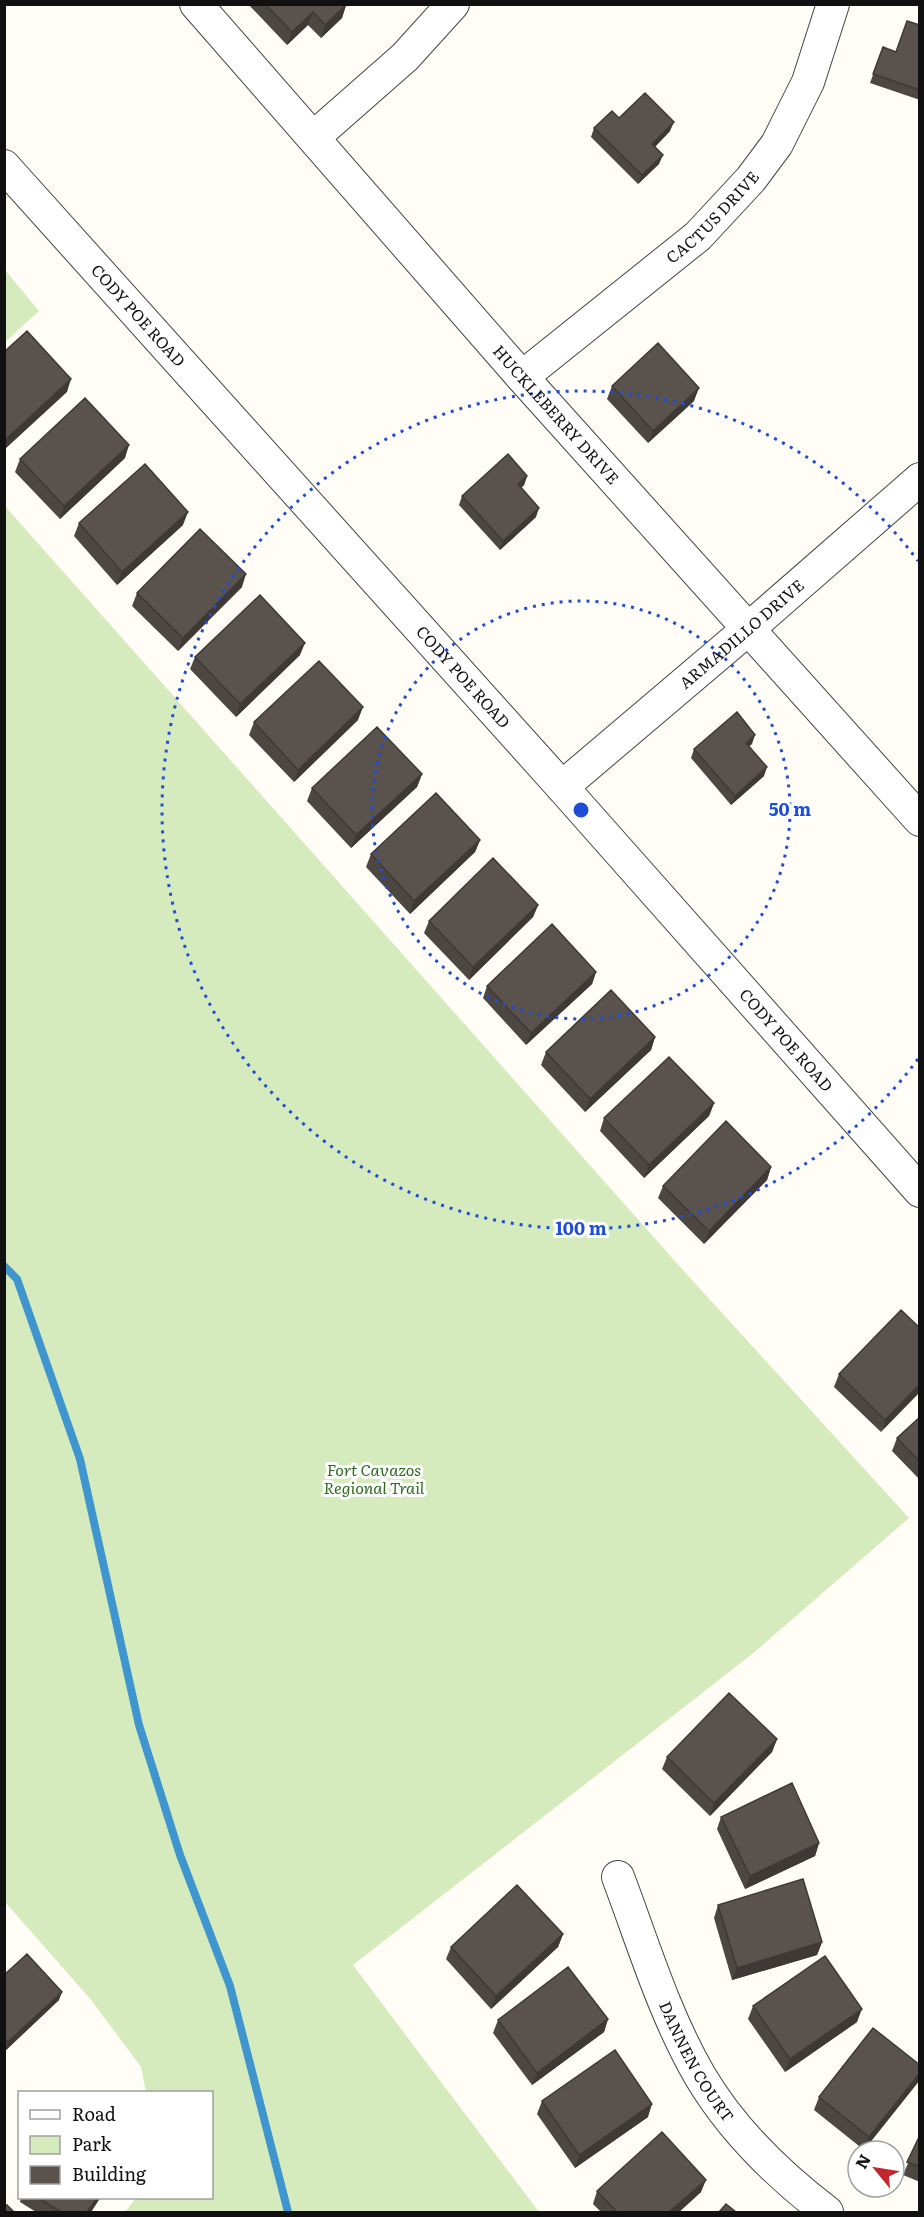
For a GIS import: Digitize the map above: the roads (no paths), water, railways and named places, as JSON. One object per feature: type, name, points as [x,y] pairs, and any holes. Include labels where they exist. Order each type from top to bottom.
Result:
[{"type":"street","name":"HUCKLEBERRY DRIVE","points":[[196,4],[522,377],[920,820]]},
{"type":"street","points":[[314,137],[405,57],[453,4]]},
{"type":"street","name":"CACTUS DRIVE","points":[[522,377],[698,236],[751,178],[777,144],[808,81],[833,4]]},
{"type":"street","name":"CODY POE ROAD","points":[[4,166],[562,787],[920,1191]]},
{"type":"street","name":"ARMADILLO DRIVE","points":[[562,787],[920,479]]},
{"type":"street","name":"DANNEN COURT","points":[[618,1877],[666,2005],[700,2077],[732,2123],[771,2167],[827,2212]]},
{"type":"waterway","points":[[4,1266],[17,1279],[80,1459],[139,1725],[180,1855],[230,1986],[288,2212]]},
{"type":"park label","name":"Fort Cavazos Regional Trail","points":[[374,1479]]}]
